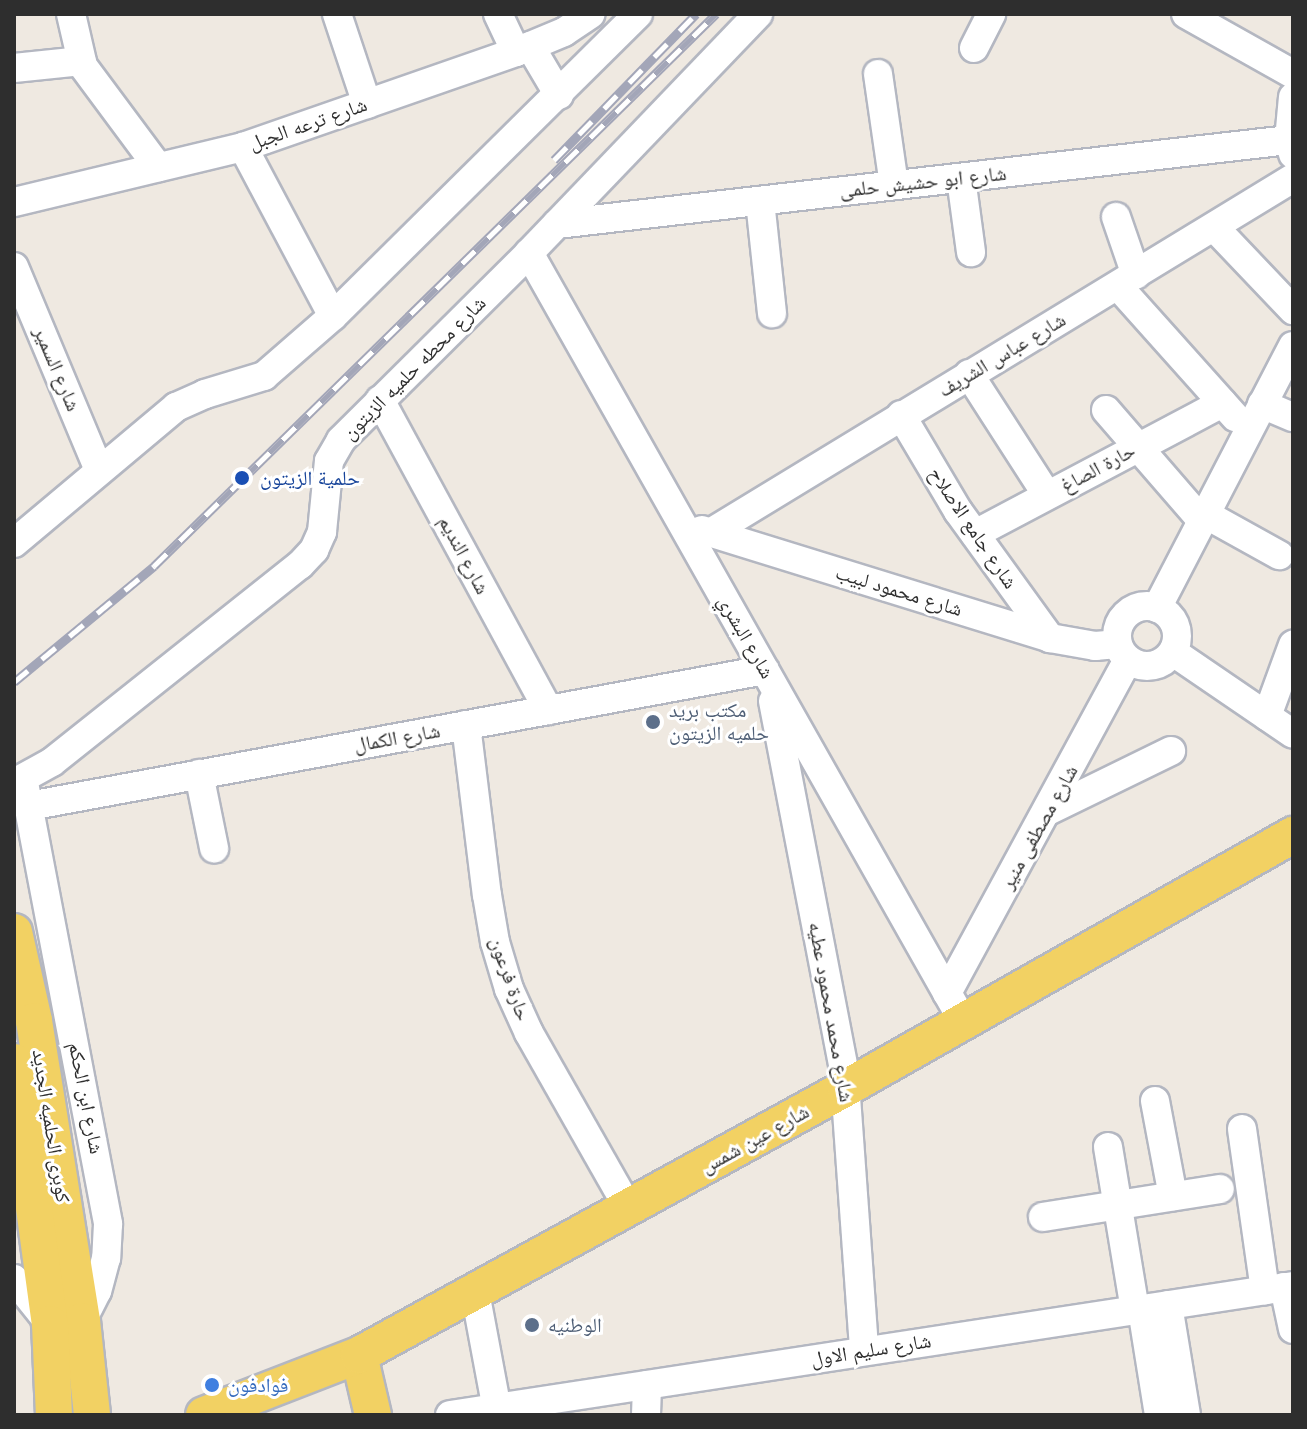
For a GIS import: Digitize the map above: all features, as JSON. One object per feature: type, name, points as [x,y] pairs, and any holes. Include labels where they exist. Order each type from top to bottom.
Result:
[{"type":"main road","name":"شارع عين شمس","points":[[204,1415],[359,1355],[846,1088],[955,1007],[1293,835]]},
{"type":"main road","name":"كوبرى الحلميه الجديد","points":[[14,932],[34,1021],[44,1177],[66,1322]]},
{"type":"main road","name":"كوبرى الحلميه الجديد","points":[[14,1062],[44,1177]]},
{"type":"main road","points":[[66,1322],[99,1413]]},
{"type":"main road","name":"شارع ابن الحكم","points":[[54,1414],[66,1322]]},
{"type":"main road","points":[[359,1355],[373,1415]]},
{"type":"street","points":[[71,14],[82,61],[158,167]]},
{"type":"street","points":[[337,14],[367,104]]},
{"type":"street","points":[[498,14],[559,95]]},
{"type":"street","name":"شارع ترعه الجبل","points":[[14,202],[243,147],[523,49],[564,32],[591,14]]},
{"type":"street","points":[[14,543],[176,407],[264,376],[333,316],[638,14]]},
{"type":"street","name":"شارع محطه حلميه الزيتون","points":[[22,789],[314,550],[322,532],[329,461],[341,440],[529,253],[758,14]]},
{"type":"street","points":[[974,48],[991,14]]},
{"type":"street","points":[[1186,14],[1293,74]]},
{"type":"street","points":[[14,68],[82,61]]},
{"type":"street","points":[[878,74],[894,185]]},
{"type":"street","points":[[1291,147],[1293,97]]},
{"type":"street","points":[[243,147],[333,316]]},
{"type":"street","name":"شارع ابو حشيش حلمى","points":[[557,224],[894,185],[1291,147]]},
{"type":"street","points":[[961,178],[971,252]]},
{"type":"street","name":"شارع عباس الشريف","points":[[712,532],[1293,178]]},
{"type":"street","points":[[760,201],[772,313]]},
{"type":"street","points":[[1116,217],[1127,280],[1247,431]]},
{"type":"street","points":[[1214,227],[1293,310]]},
{"type":"street","name":"شارع البشري","points":[[529,253],[955,1007]]},
{"type":"street","name":"شارع السمير","points":[[14,267],[99,470]]},
{"type":"street","points":[[1157,608],[1293,346]]},
{"type":"street","points":[[969,374],[1047,495]]},
{"type":"street","name":"شارع النديم","points":[[380,400],[548,710]]},
{"type":"street","name":"حارة الصاغ","points":[[975,534],[1222,403]]},
{"type":"street","points":[[1262,404],[1293,417]]},
{"type":"street","points":[[1106,410],[1203,518],[1279,555]]},
{"type":"street","name":"شارع جامع الاصلاح","points":[[901,415],[975,534],[1050,638]]},
{"type":"street","name":"شارع محمود لبيب","points":[[682,524],[1050,638],[1123,652]]},
{"type":"street","points":[[1139,607],[1157,608],[1175,627],[1173,652],[1152,666],[1123,652],[1119,626],[1130,611],[1139,607]]},
{"type":"street","points":[[1267,716],[1293,645]]},
{"type":"street","name":"شارع مصطفى منير","points":[[955,1007],[1123,652]]},
{"type":"street","points":[[1173,652],[1293,734]]},
{"type":"street","name":"شارع الكمال","points":[[22,789],[199,774],[767,673]]},
{"type":"street","name":"شارع محمد محمود عطيه","points":[[767,673],[846,1088],[864,1350]]},
{"type":"street","name":"حارة فرعون","points":[[466,725],[489,907],[509,989],[529,1033],[629,1209]]},
{"type":"street","points":[[1048,811],[1171,751]]},
{"type":"street","points":[[199,774],[214,848]]},
{"type":"street","name":"شارع ابن الحكم","points":[[22,789],[41,868],[108,1224],[106,1258],[97,1291],[66,1322]]},
{"type":"street","points":[[14,844],[41,868]]},
{"type":"street","points":[[1155,1101],[1173,1196]]},
{"type":"street","points":[[1242,1129],[1293,1329]]},
{"type":"street","points":[[1108,1147],[1118,1205],[1148,1308],[1186,1415]]},
{"type":"street","points":[[1043,1217],[1220,1189]]},
{"type":"street","points":[[14,1279],[66,1322]]},
{"type":"street","name":"شارع سليم الاول","points":[[450,1415],[497,1411],[864,1350],[1281,1288]]},
{"type":"street","points":[[475,1292],[497,1411]]},
{"type":"street","points":[[1148,1308],[1159,1415]]},
{"type":"street","points":[[646,1415],[647,1385]]},
{"type":"railway","points":[[554,160],[696,14]]},
{"type":"railway","points":[[14,682],[154,566],[716,14]]},
{"type":"place","name":"حلمية الزيتون","points":[[242,478]]},
{"type":"place","name":"مكتب بريد حلميه الزيتون","points":[[653,722]]},
{"type":"place","name":"الوطنيه","points":[[532,1325]]},
{"type":"place","name":"فوادفون","points":[[212,1385]]}]
